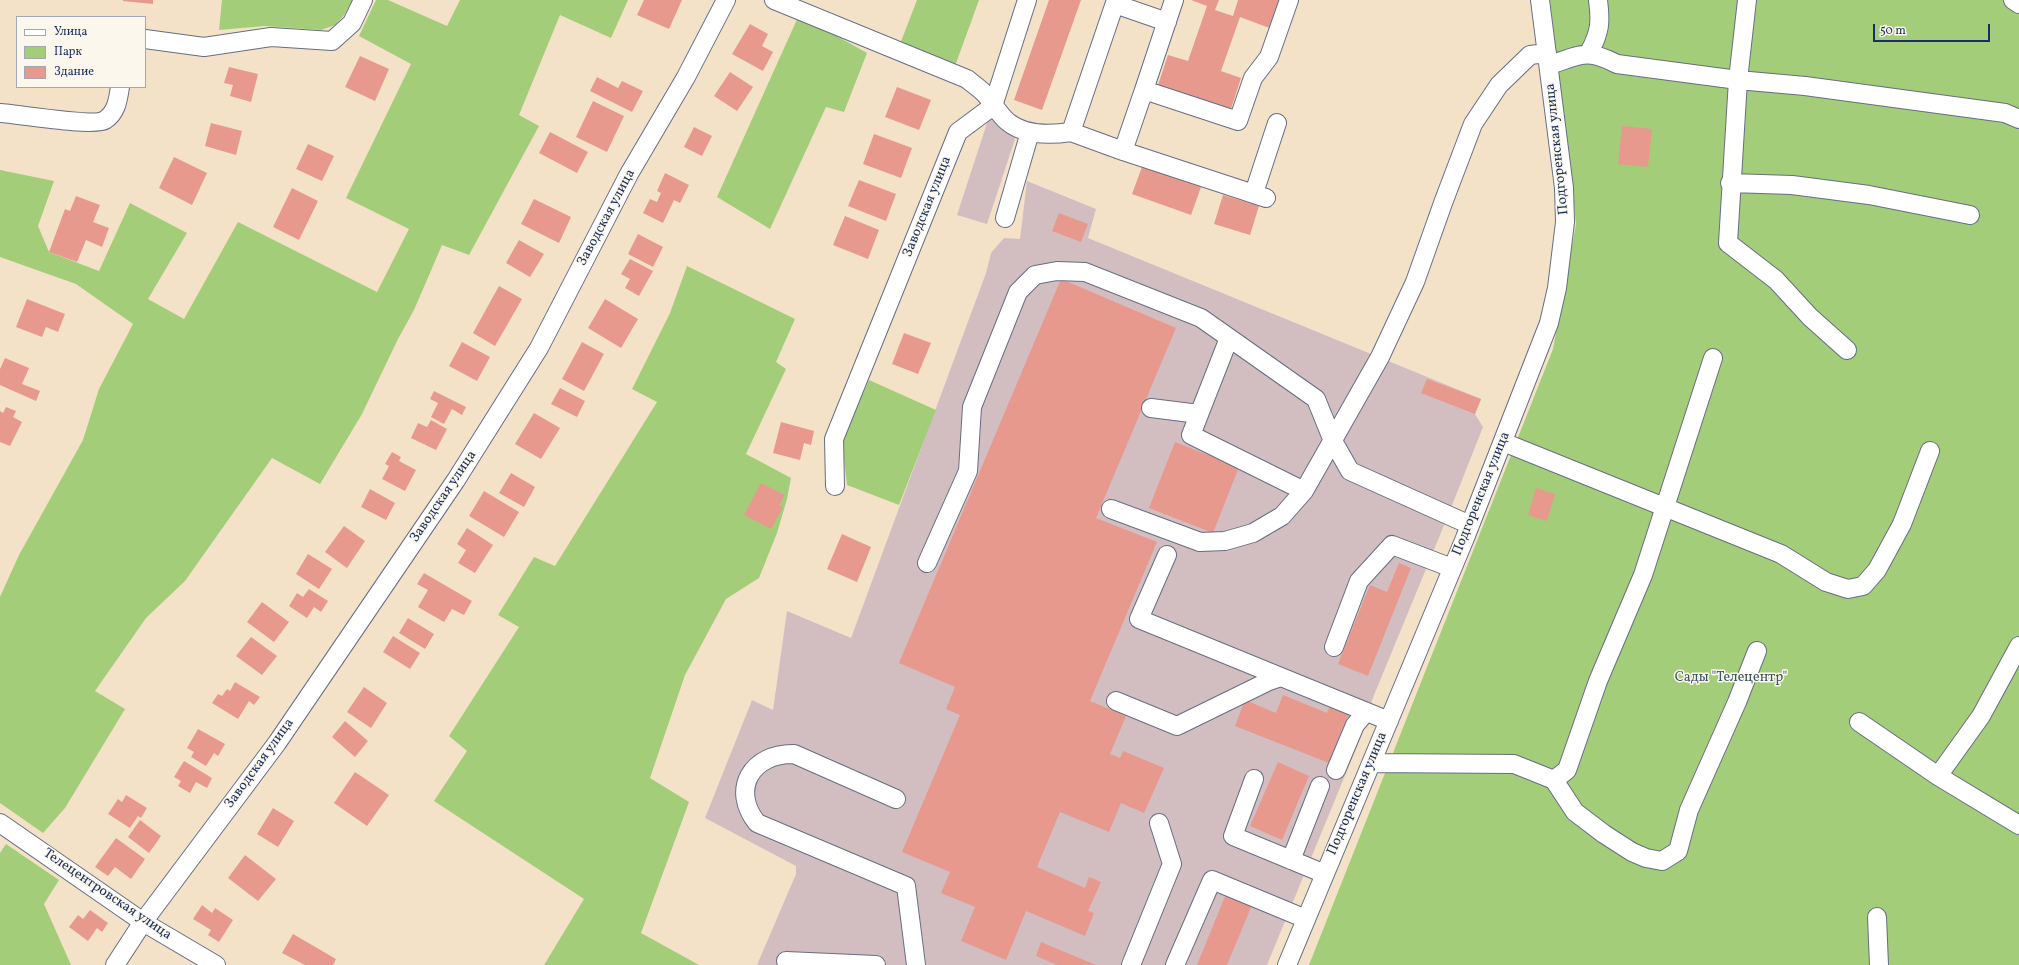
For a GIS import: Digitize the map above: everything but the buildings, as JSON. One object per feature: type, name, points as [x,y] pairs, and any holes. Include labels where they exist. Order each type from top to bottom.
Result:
[{"type":"street","points":[[146,39],[204,47],[271,37],[332,41],[352,23],[363,0]]},
{"type":"street","name":"Заводская улица","points":[[116,965],[143,922],[277,743],[456,480],[540,348],[629,174],[686,77],[726,0]]},
{"type":"street","points":[[774,0],[967,79],[985,94],[1009,123],[1030,132],[1051,135],[1071,132],[1260,196],[1277,123]]},
{"type":"street","points":[[993,104],[1027,0]]},
{"type":"street","points":[[1124,151],[1174,0]]},
{"type":"street","points":[[1144,90],[1238,121],[1253,78],[1269,57],[1289,0]]},
{"type":"street","name":"Подгоренская улица","points":[[1287,965],[1470,524],[1549,323],[1562,256],[1565,222],[1564,188],[1540,0]]},
{"type":"street","points":[[1589,53],[1599,34],[1600,18],[1598,0]]},
{"type":"street","points":[[1747,0],[1738,80],[1730,182],[1728,243],[1776,280],[1810,317],[1847,350]]},
{"type":"street","points":[[2013,0],[2019,4]]},
{"type":"street","points":[[1071,132],[1115,2],[1167,22]]},
{"type":"street","points":[[1111,509],[1200,542],[1225,541],[1253,533],[1282,516],[1304,491],[1380,356],[1415,282],[1473,124],[1499,85],[1530,55],[1548,59],[1589,53],[1600,55],[1617,64],[1738,80],[1805,86],[2004,113],[2019,119]]},
{"type":"street","points":[[0,113],[83,122],[104,121],[113,114],[117,105],[120,88]]},
{"type":"street","name":"Заводская улица","points":[[834,486],[834,439],[958,132],[993,104]]},
{"type":"street","points":[[1005,218],[1030,132]]},
{"type":"street","points":[[1730,182],[1792,185],[1869,195],[1970,215]]},
{"type":"street","points":[[927,563],[968,471],[972,407],[1018,292],[1035,275],[1057,271],[1085,272],[1201,318],[1316,399],[1333,441],[1350,471],[1470,524]]},
{"type":"street","points":[[1229,338],[1191,435],[1304,491]]},
{"type":"street","points":[[1554,780],[1567,770],[1598,681],[1643,575],[1714,358]]},
{"type":"street","points":[[1151,408],[1199,414]]},
{"type":"street","points":[[1503,442],[1781,554],[1826,582],[1848,589],[1863,586],[1877,570],[1902,524],[1930,451]]},
{"type":"street","points":[[1334,647],[1359,581],[1392,545],[1452,568]]},
{"type":"street","points":[[1166,555],[1139,619],[1389,722]]},
{"type":"street","points":[[1938,776],[1982,716],[2019,646]]},
{"type":"street","points":[[1372,763],[1514,764],[1554,780],[1575,812],[1604,834],[1632,852],[1646,858],[1662,861],[1678,851],[1689,810],[1737,702],[1757,651]]},
{"type":"street","points":[[1116,701],[1177,726],[1269,681],[1281,677]]},
{"type":"street","points":[[1336,770],[1355,725],[1366,712]]},
{"type":"street","points":[[1859,722],[1938,776],[2019,825]]},
{"type":"street","points":[[896,799],[794,754],[780,753],[768,757],[756,765],[745,788],[747,806],[758,823],[906,886],[916,965]]},
{"type":"street","points":[[1254,779],[1233,836],[1325,874]]},
{"type":"street","points":[[1290,860],[1320,786]]},
{"type":"street","points":[[1131,965],[1172,864],[1159,822]]},
{"type":"street","name":"Телецентровская улица","points":[[0,823],[143,922],[216,965]]},
{"type":"street","points":[[1175,965],[1212,880],[1306,919]]},
{"type":"street","points":[[1878,917],[1879,965]]},
{"type":"street","points":[[786,961],[876,965]]},
{"type":"shaded area","points":[[989,117],[1004,122],[1017,133],[987,224],[957,215]]},
{"type":"shaded area","points":[[1027,181],[1096,209],[1088,238],[1481,399],[1475,414],[1483,427],[1372,700],[1367,722],[1267,965],[757,965],[796,874],[796,866],[705,818],[752,700],[773,710],[787,611],[851,638],[986,273],[991,253],[1004,238],[1020,239]]},
{"type":"green space","points":[[222,0],[353,0],[345,14],[335,25],[321,30],[265,26],[219,30]]},
{"type":"green space","points":[[376,0],[388,0],[447,26],[460,0],[628,0],[611,38],[560,15],[519,115],[539,126],[469,255],[442,245],[414,310],[398,339],[362,414],[320,484],[272,458],[185,581],[146,618],[95,691],[125,709],[65,808],[43,833],[0,803],[0,597],[19,555],[83,440],[99,389],[133,324],[76,284],[0,257],[0,170],[54,181],[38,226],[49,252],[99,271],[130,203],[187,233],[148,299],[184,319],[238,222],[377,292],[409,229],[346,198],[411,64],[359,36]]},
{"type":"green space","points":[[917,0],[979,0],[955,66],[900,44]]},
{"type":"green space","name":"Сады \"Телецентр\"","points":[[1550,0],[2019,0],[2019,965],[1309,965],[1553,349],[1576,224]]},
{"type":"green space","points":[[799,15],[867,53],[844,112],[826,107],[770,229],[717,197]]},
{"type":"green space","points":[[687,266],[795,319],[776,362],[786,369],[746,454],[791,478],[787,499],[777,533],[759,578],[726,599],[685,675],[650,778],[689,802],[641,933],[699,965],[544,965],[584,899],[434,801],[467,751],[449,736],[519,627],[498,615],[534,557],[555,566],[657,402],[632,389],[670,313]]},
{"type":"green space","points":[[869,380],[936,410],[899,505],[847,485],[842,441]]},
{"type":"green space","points":[[6,844],[59,880],[44,904],[71,965],[0,965],[0,853]]}]
